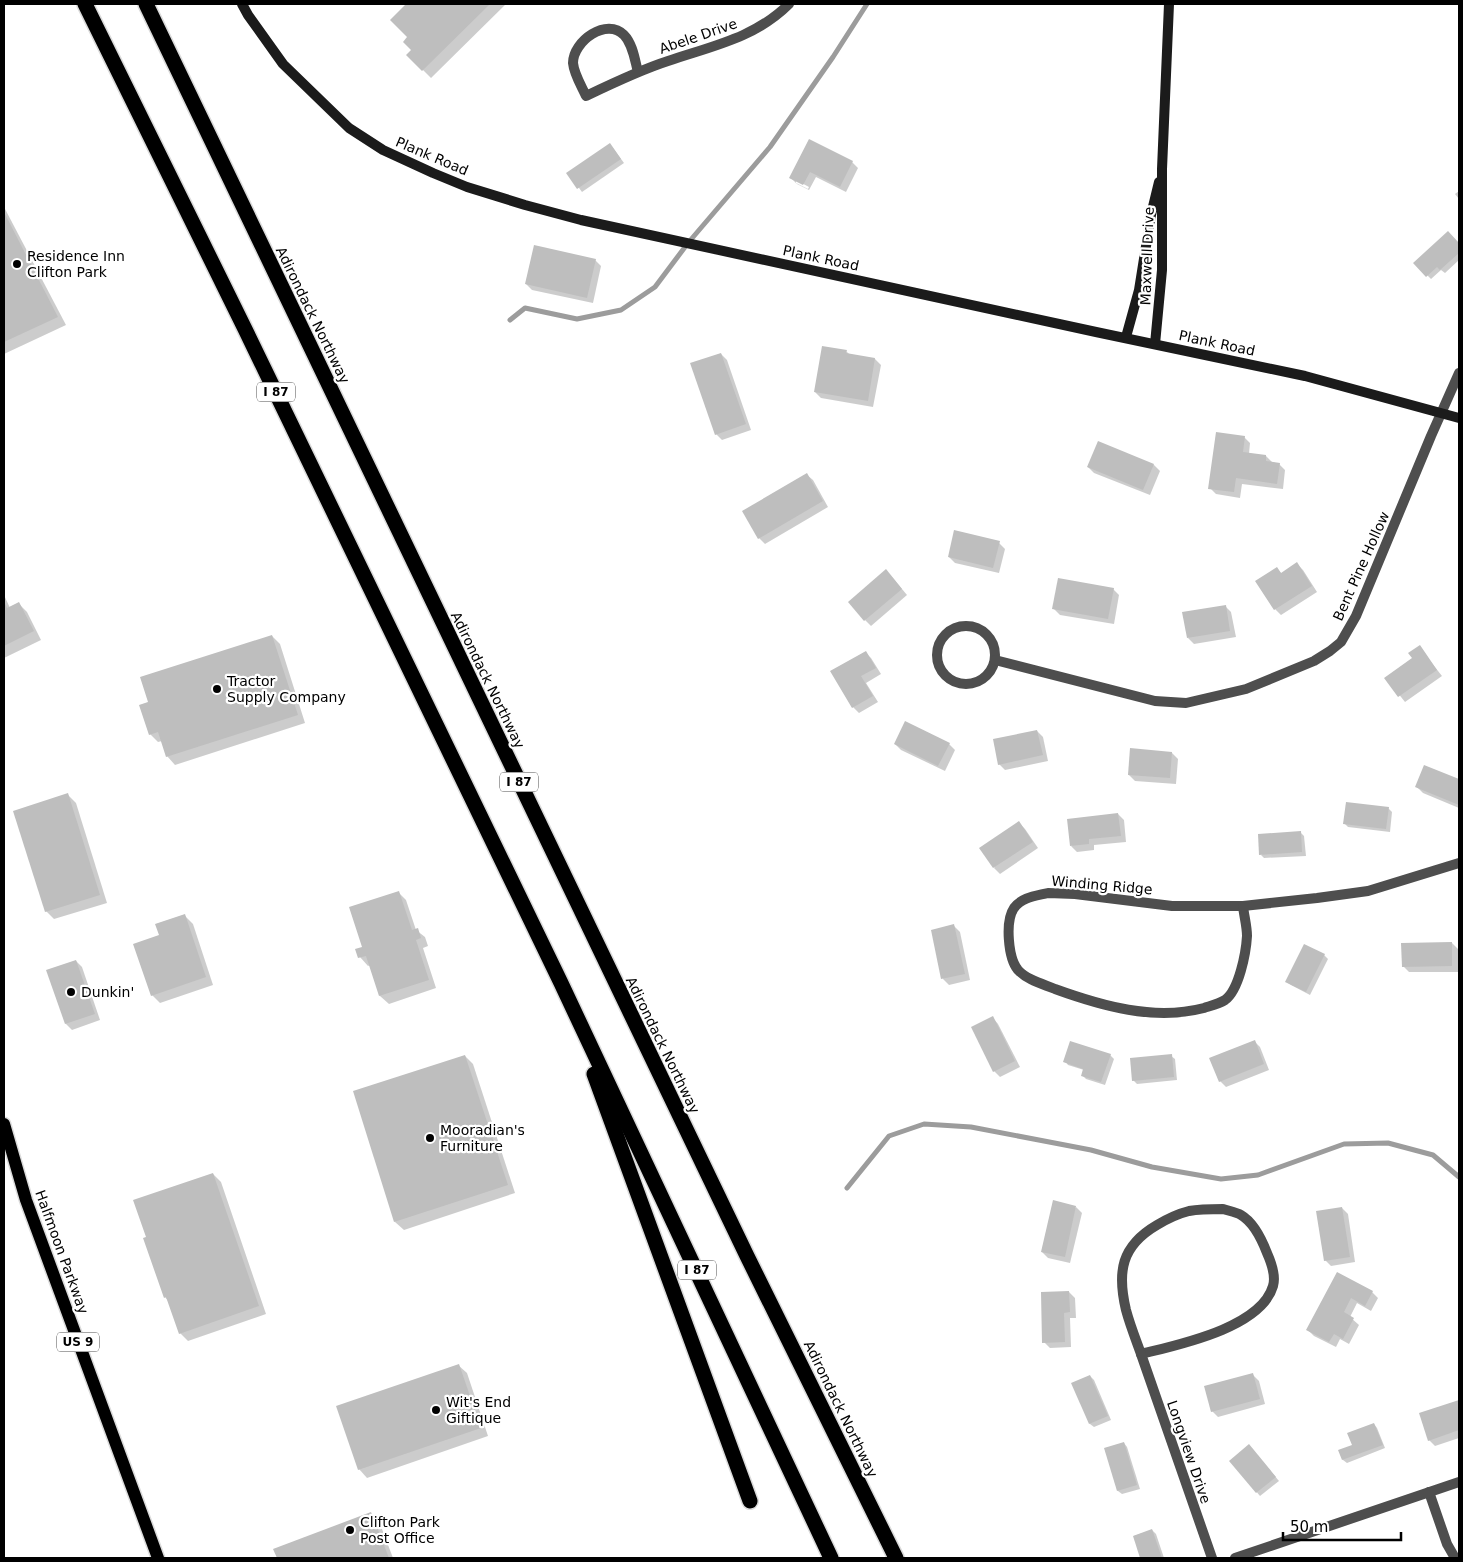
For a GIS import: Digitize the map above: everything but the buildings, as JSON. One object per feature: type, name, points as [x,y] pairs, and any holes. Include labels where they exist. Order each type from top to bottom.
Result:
[{"type":"highway","name":"I 87","points":[[85,4],[245,329],[561,983],[831,1558]]},
{"type":"highway","name":"Adirondack Northway","points":[[146,4],[734,1229],[896,1558]]},
{"type":"highway","points":[[561,983],[750,1501]]},
{"type":"main road","name":"Halfmoon Parkway","points":[[4,1124],[26,1200],[158,1558]]},
{"type":"street","name":"Plank Road","points":[[242,4],[283,64],[349,128],[383,150],[467,187],[581,220],[1305,376],[1459,418]]},
{"type":"street","name":"Abele Drive","points":[[638,72],[629,43],[624,35],[616,30],[605,29],[596,31],[582,41],[574,53],[573,64],[576,76],[586,96],[638,72],[745,35],[766,24],[789,4]]},
{"type":"street","name":"Maxwell Drive","points":[[1155,344],[1162,270],[1162,169],[1169,4]]},
{"type":"street","name":"Maxwell Drive","points":[[1126,337],[1139,290],[1150,214],[1162,169]]},
{"type":"street","name":"Bent Pine Hollow","points":[[995,660],[1155,701],[1186,703],[1246,689],[1314,661],[1341,642],[1356,616],[1459,372]]},
{"type":"street","points":[[964,625],[973,626],[988,635],[993,643],[995,660],[992,669],[985,676],[977,682],[968,684],[958,683],[943,673],[936,655],[942,638],[948,631],[964,625]]},
{"type":"street","name":"Winding Ridge","points":[[1243,906],[1247,936],[1241,972],[1231,993],[1225,1000],[1188,1012],[1155,1013],[1120,1009],[1080,998],[1031,979],[1017,969],[1009,946],[1008,926],[1014,909],[1025,899],[1048,892],[1172,906],[1243,906],[1368,891],[1459,863]]},
{"type":"street","name":"Longview Drive","points":[[1141,1354],[1192,1341],[1220,1331],[1253,1313],[1267,1300],[1273,1286],[1274,1276],[1267,1252],[1252,1225],[1242,1215],[1223,1209],[1190,1211],[1172,1217],[1146,1232],[1130,1248],[1124,1260],[1123,1288],[1126,1311],[1212,1558]]},
{"type":"street","points":[[1235,1558],[1459,1482]]},
{"type":"street","points":[[1429,1492],[1447,1544],[1455,1558]]},
{"type":"waterway","points":[[510,320],[525,308],[577,319],[621,310],[655,287],[688,243],[770,147],[833,57],[867,4]]},
{"type":"waterway","points":[[847,1188],[889,1136],[924,1124],[971,1127],[1091,1150],[1152,1167],[1221,1179],[1258,1175],[1344,1144],[1388,1143],[1433,1155],[1459,1177]]},
{"type":"place","name":"Residence Inn Clifton Park","points":[[17,264]]},
{"type":"place","name":"Tractor Supply Company","points":[[217,689]]},
{"type":"place","name":"Dunkin'","points":[[71,992]]},
{"type":"place","name":"Mooradian's Furniture","points":[[430,1138]]},
{"type":"place","name":"Wit's End Giftique","points":[[436,1410]]},
{"type":"place","name":"Clifton Park Post Office","points":[[350,1530]]}]
